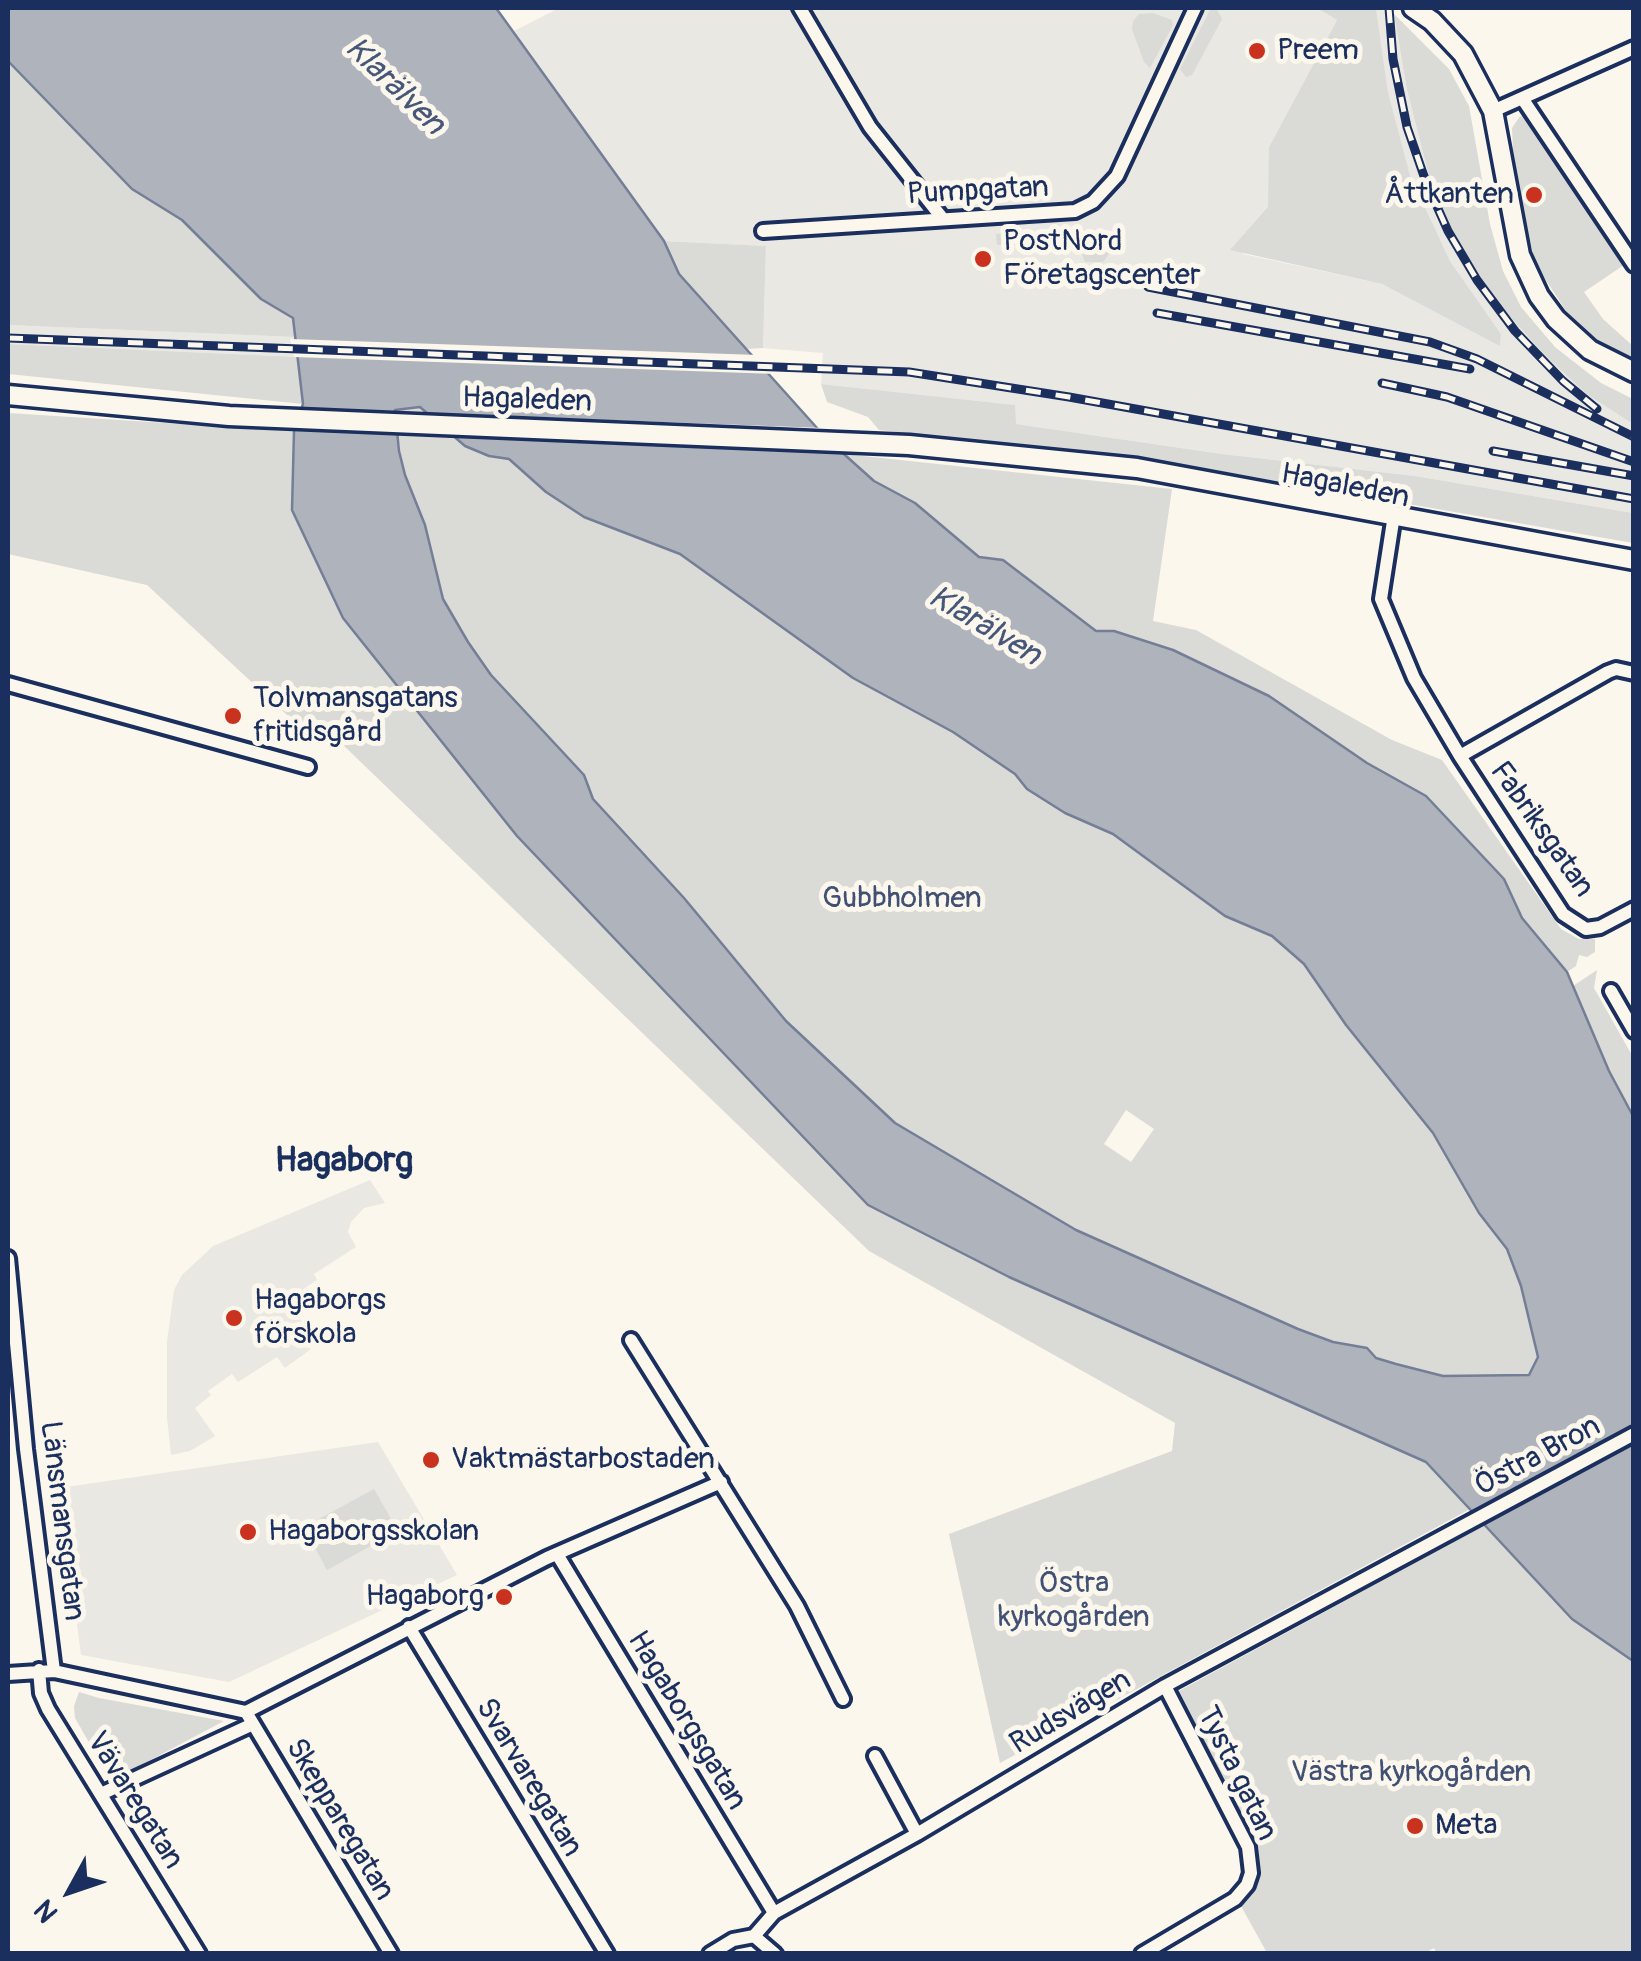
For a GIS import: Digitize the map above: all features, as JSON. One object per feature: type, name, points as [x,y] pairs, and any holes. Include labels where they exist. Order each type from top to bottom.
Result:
[{"type":"street","points":[[800,8],[870,127],[943,219]]},
{"type":"street","name":"Pumpgatan","points":[[762,231],[1075,211],[1094,202],[1117,176],[1194,8]]},
{"type":"street","points":[[1414,8],[1434,14],[1469,63],[1493,111],[1506,197],[1528,275],[1556,319],[1571,334],[1590,350],[1634,372]]},
{"type":"street","points":[[1493,111],[1634,48]]},
{"type":"street","points":[[1522,98],[1634,265]]},
{"type":"street","name":"Hagaleden","points":[[8,395],[229,416],[909,445],[1045,460],[1634,560]]},
{"type":"street","name":"Hagaleden","points":[[1393,520],[1634,569]]},
{"type":"street","name":"Fabriksgatan","points":[[1393,520],[1381,599],[1414,678],[1460,756],[1563,914],[1586,928],[1600,927],[1634,909]]},
{"type":"street","points":[[1460,756],[1608,672],[1616,669],[1634,673]]},
{"type":"street","points":[[8,684],[308,767]]},
{"type":"street","points":[[1610,991],[1634,1031]]},
{"type":"street","name":"Länsmansgatan","points":[[8,1258],[26,1449],[54,1670]]},
{"type":"street","points":[[631,1340],[797,1606],[844,1699]]},
{"type":"street","name":"Östra Bron","points":[[1466,1524],[1634,1434]]},
{"type":"street","points":[[102,1794],[249,1718],[409,1627],[556,1554],[721,1482]]},
{"type":"street","name":"Rudsvägen","points":[[710,1954],[732,1940],[754,1936],[774,1913],[917,1834],[1165,1686],[1466,1524]]},
{"type":"street","name":"Hagaborgsgatan","points":[[556,1554],[774,1913]]},
{"type":"street","name":"Svarvaregatan","points":[[409,1627],[608,1954]]},
{"type":"street","name":"Vävaregatan","points":[[38,1670],[48,1709],[199,1954]]},
{"type":"street","points":[[8,1674],[54,1670],[249,1718]]},
{"type":"street","name":"Tysta gatan","points":[[1142,1954],[1236,1899],[1248,1885],[1251,1873],[1248,1846],[1165,1686]]},
{"type":"street","name":"Skepparegatan","points":[[249,1718],[391,1954]]},
{"type":"street","points":[[875,1756],[917,1834]]},
{"type":"street","points":[[754,1936],[776,1954]]},
{"type":"shaded area","points":[[559,8],[1317,8],[1337,20],[1269,147],[1269,207],[1243,254],[1382,284],[1500,345],[1501,334],[1450,261],[1410,175],[1388,92],[1376,8],[1394,14],[1407,90],[1429,176],[1454,238],[1496,301],[1588,395],[1633,424],[1633,513],[1415,476],[1222,454],[1015,424],[1014,405],[821,384],[823,353],[763,348],[766,246],[664,241],[514,31]]},
{"type":"shaded area","points":[[8,325],[295,337],[299,357],[8,344]]},
{"type":"shaded area","name":"Hagaborgs förskola","points":[[370,1180],[385,1203],[364,1208],[351,1222],[348,1232],[356,1247],[314,1274],[317,1280],[287,1300],[302,1322],[296,1328],[311,1349],[285,1368],[277,1357],[238,1382],[232,1374],[208,1391],[211,1395],[195,1408],[215,1436],[190,1451],[171,1455],[167,1342],[174,1290],[182,1275],[213,1246]]},
{"type":"shaded area","name":"Hagaborgsskolan","points":[[378,1442],[457,1575],[229,1682],[81,1655],[59,1488]]},
{"type":"green space","points":[[1211,8],[1216,8],[1222,19],[1192,75],[1186,77],[1180,69]]},
{"type":"green space","points":[[1317,8],[1376,8],[1388,92],[1410,175],[1450,261],[1501,334],[1500,346],[1382,284],[1230,250],[1268,207],[1269,147],[1337,20]]},
{"type":"green space","points":[[1153,13],[1172,20],[1173,25],[1150,68],[1132,29],[1139,14]]},
{"type":"green space","points":[[1394,14],[1449,69],[1469,106],[1490,224],[1503,271],[1521,307],[1555,347],[1601,383],[1633,399],[1633,424],[1588,395],[1546,356],[1496,301],[1454,238],[1429,176],[1407,90]]},
{"type":"green space","points":[[8,61],[132,189],[182,220],[261,299],[293,318],[295,337],[8,325]]},
{"type":"green space","points":[[1520,116],[1529,119],[1624,265],[1584,292],[1603,319],[1633,346],[1633,361],[1621,357],[1574,323],[1536,265],[1520,202],[1513,150],[1512,128]]},
{"type":"green space","points":[[1082,229],[1105,241],[1109,254],[1103,262],[1085,262],[1078,243],[997,245],[996,234]]},
{"type":"green space","points":[[664,241],[766,246],[763,348],[746,349],[679,274]]},
{"type":"green space","points":[[8,344],[299,357],[303,404],[8,374]]},
{"type":"green space","points":[[821,384],[1015,405],[1016,424],[1222,454],[1415,476],[1633,513],[1633,543],[1201,468],[879,430],[868,417],[827,402]]},
{"type":"green space","name":"Gubbholmen","points":[[420,407],[465,446],[489,456],[509,458],[546,492],[630,536],[680,554],[853,678],[953,732],[1065,813],[1113,834],[1225,916],[1272,936],[1304,964],[1346,1025],[1433,1133],[1479,1213],[1507,1249],[1521,1286],[1539,1358],[1529,1375],[1443,1376],[1376,1358],[1367,1348],[1333,1342],[1298,1329],[1076,1230],[895,1123],[786,1021],[684,898],[593,799],[584,775],[491,675],[443,599],[425,525],[405,475],[395,410]],"holes":[[[1126,1110],[1154,1129],[1131,1162],[1104,1144]]]},
{"type":"green space","name":"Östra kyrkogården","points":[[8,413],[294,431],[292,510],[868,1205],[1009,1277],[1426,1462],[1470,1509],[1000,1763],[949,1534],[1172,1451],[1175,1423],[869,1251],[316,719],[299,726],[147,585],[8,554]]},
{"type":"green space","points":[[844,454],[1172,489],[1153,621],[1196,630],[1392,740],[1442,760],[1561,929],[1579,939],[1595,939],[1595,952],[1587,957],[1579,955],[1576,966],[1567,972],[1522,918],[1504,879],[1426,796],[1367,763],[1269,696],[1173,650],[1114,631],[1096,631],[1003,560],[979,557],[915,503],[874,481]]},
{"type":"green space","points":[[1597,970],[1594,988],[1633,1057],[1633,1116],[1573,986]]},
{"type":"green space","points":[[374,1489],[398,1531],[327,1570],[304,1527]]},
{"type":"green space","name":"Västra kyrkogården","points":[[1485,1525],[1572,1619],[1633,1661],[1633,1953],[1437,1954],[1434,1948],[1423,1954],[1267,1953],[1241,1906],[1260,1870],[1258,1845],[1177,1692]]},
{"type":"green space","points":[[79,1692],[224,1721],[111,1781],[75,1718]]},
{"type":"water","name":"Klarälven","points":[[8,8],[496,8],[664,241],[679,274],[826,438],[874,481],[915,503],[979,557],[1003,560],[1096,631],[1114,631],[1173,650],[1269,696],[1367,763],[1426,796],[1504,879],[1522,918],[1567,972],[1609,1071],[1633,1116],[1633,1661],[1572,1619],[1426,1462],[1009,1277],[868,1205],[517,836],[343,618],[292,510],[294,431],[303,404],[293,318],[261,299],[182,220],[132,189],[8,61]],"holes":[[[420,407],[465,446],[509,459],[546,492],[584,517],[680,554],[853,678],[953,732],[1065,813],[1113,834],[1225,916],[1272,936],[1304,964],[1346,1025],[1433,1133],[1479,1213],[1507,1249],[1521,1286],[1538,1357],[1529,1375],[1443,1376],[1376,1358],[1367,1348],[1333,1342],[1298,1329],[1076,1230],[895,1123],[786,1021],[684,898],[593,799],[584,775],[491,675],[468,642],[443,599],[425,525],[405,475],[395,410]]]},
{"type":"pier","points":[[290,339],[758,355],[776,374],[294,357]]},
{"type":"pier","points":[[419,413],[824,428],[852,454],[448,437]]},
{"type":"railway","points":[[1389,8],[1393,59],[1407,127],[1448,231],[1477,280],[1515,331],[1563,381],[1597,409]]},
{"type":"railway","points":[[1148,287],[1430,342],[1477,359],[1634,437]]},
{"type":"railway","points":[[1157,313],[1470,369]]},
{"type":"railway","points":[[8,338],[909,372],[1634,499]]},
{"type":"railway","points":[[1382,383],[1447,397],[1634,462]]},
{"type":"railway","points":[[1493,451],[1634,476]]},
{"type":"place","name":"Preem","points":[[1257,51]]},
{"type":"place","name":"Åttkanten","points":[[1534,195]]},
{"type":"place","name":"PostNord Företagscenter","points":[[983,259]]},
{"type":"place","name":"Tolvmansgatans fritidsgård","points":[[233,716]]},
{"type":"place","name":"Hagaborgs förskola","points":[[234,1318]]},
{"type":"place","name":"Vaktmästarbostaden","points":[[431,1460]]},
{"type":"place","name":"Hagaborgsskolan","points":[[248,1532]]},
{"type":"place","name":"Hagaborg","points":[[504,1597]]},
{"type":"place","name":"Meta","points":[[1415,1826]]},
{"type":"district","name":"Hagaborg","points":[[344,1162]]}]
